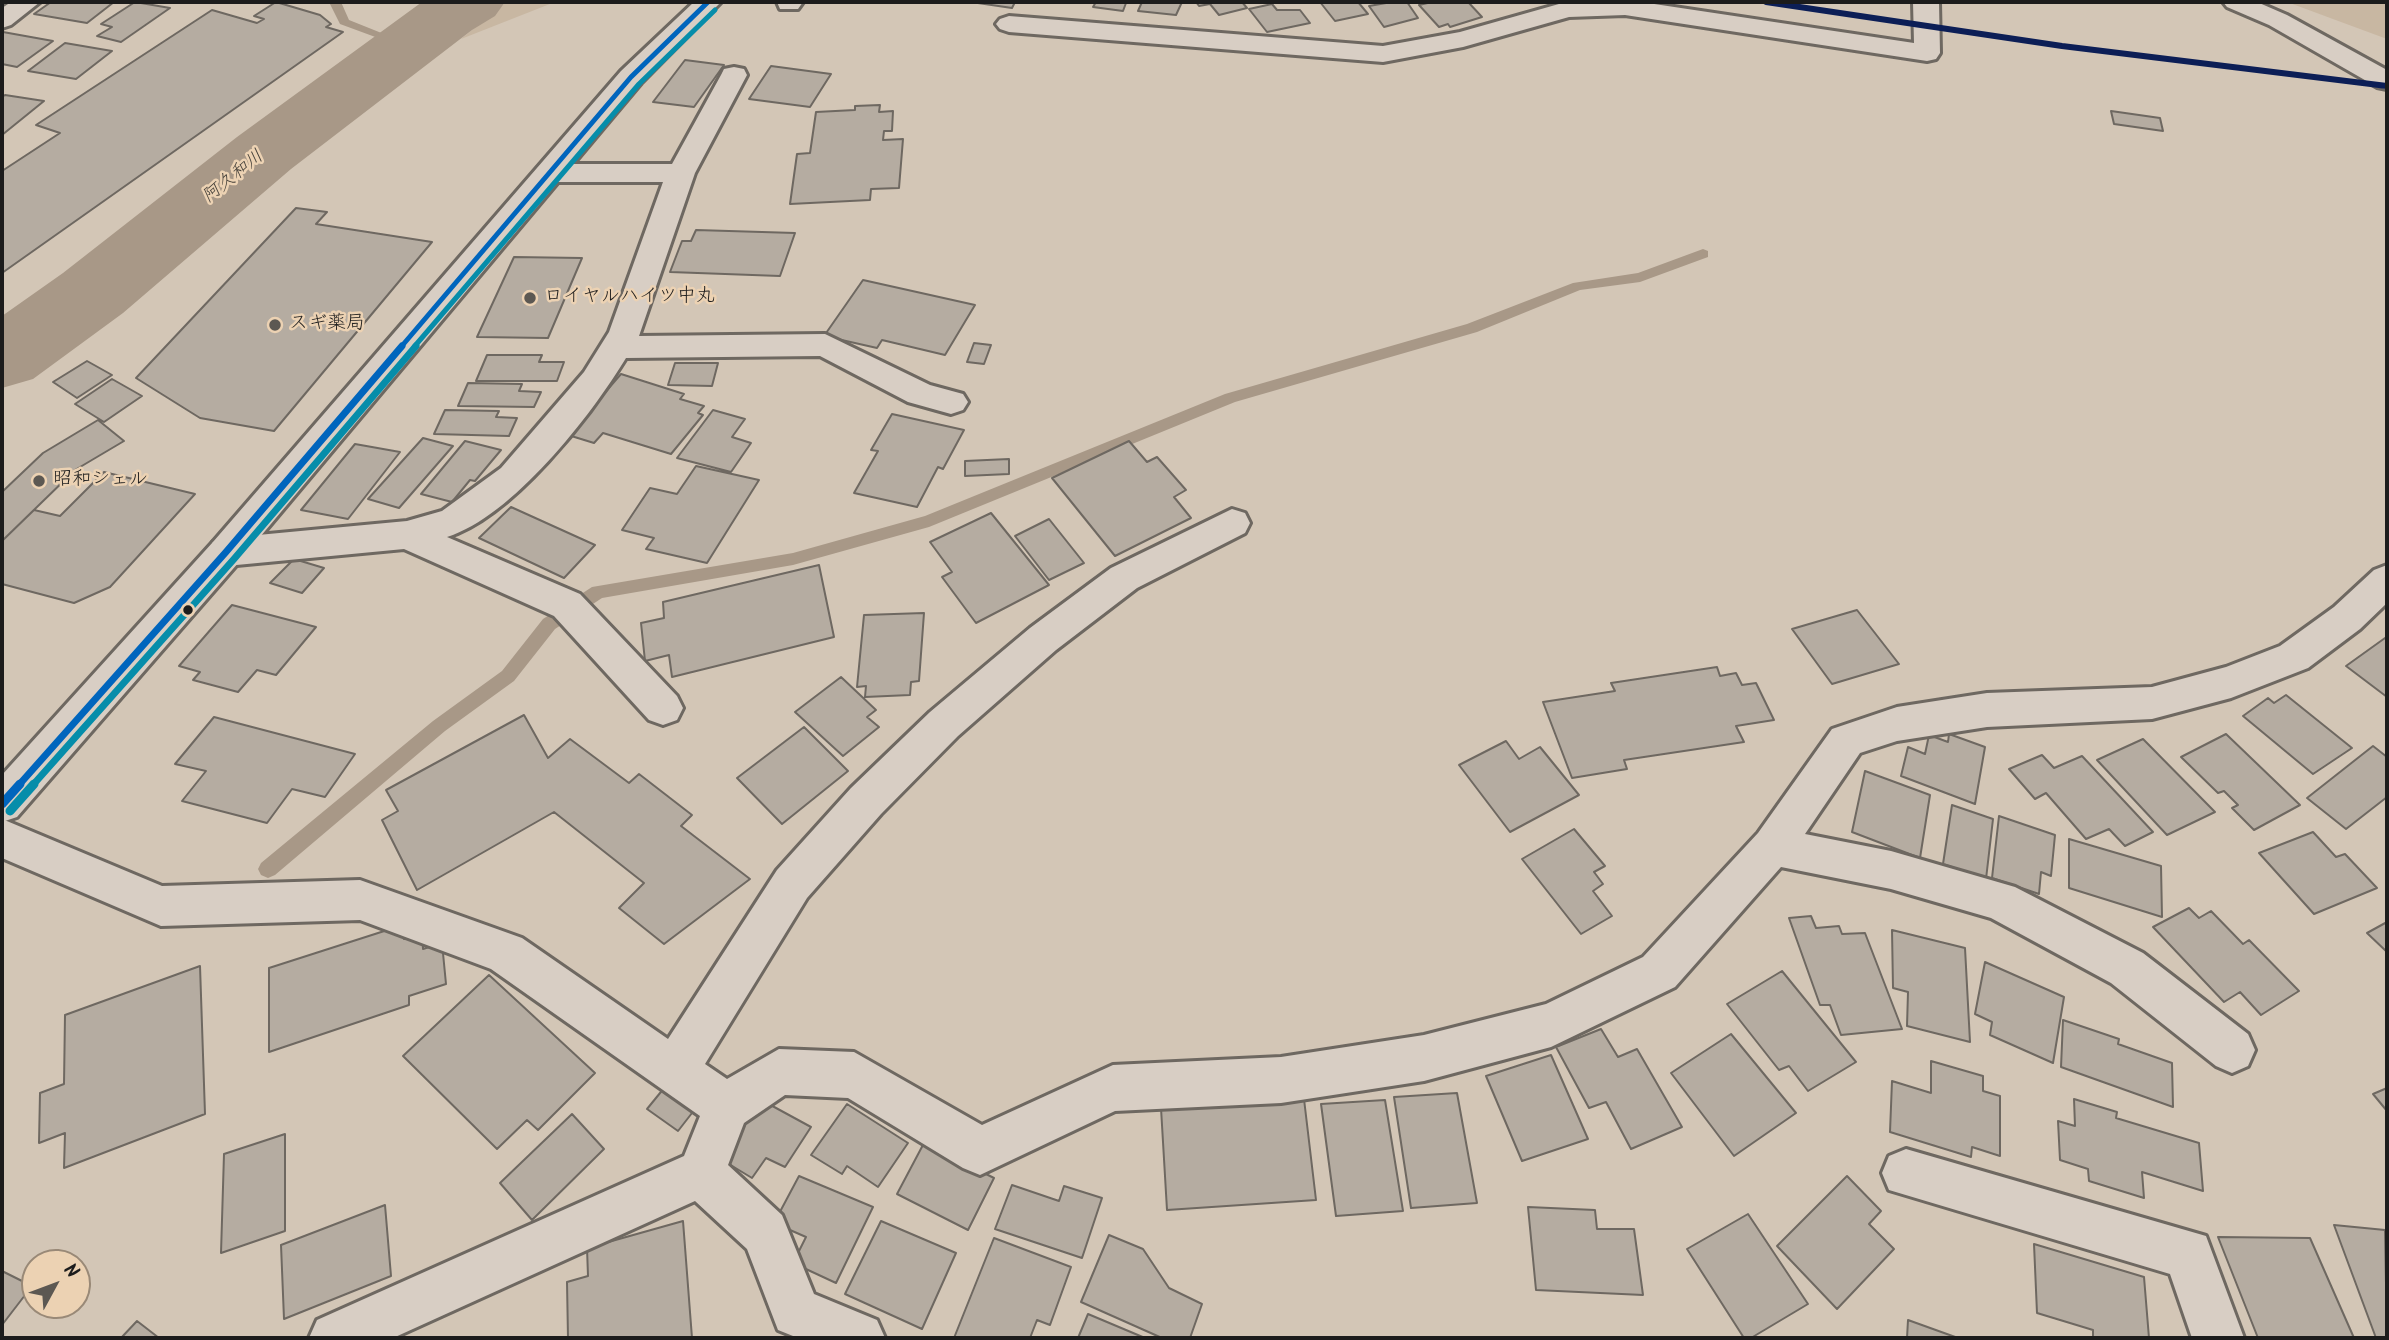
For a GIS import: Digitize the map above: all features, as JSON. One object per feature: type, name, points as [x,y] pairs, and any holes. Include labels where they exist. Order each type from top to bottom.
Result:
[{"type":"street","points":[[2,20],[27,2]]},
{"type":"street","points":[[6,789],[226,551],[631,77],[708,2]]},
{"type":"street","points":[[1009,24],[1383,54],[1463,38],[1568,9],[1625,7],[1927,53],[1926,2]]},
{"type":"street","points":[[2236,2],[2278,20],[2387,81]]},
{"type":"street","points":[[1492,5],[1515,24]]},
{"type":"street","points":[[226,551],[407,535],[454,521],[513,477],[596,380],[625,332],[681,173],[734,75]]},
{"type":"street","points":[[549,173],[681,173]]},
{"type":"street","points":[[616,347],[825,345],[920,394],[951,402]]},
{"type":"street","points":[[675,1070],[792,884],[866,801],[944,724],[1043,639],[1124,578],[1232,523]]},
{"type":"street","points":[[407,535],[567,605],[663,708]]},
{"type":"street","points":[[335,1338],[701,1173],[727,1107],[779,1072],[854,1075],[980,1151],[1114,1088],[1281,1080],[1424,1058],[1551,1025],[1659,972],[1773,846],[1846,741],[1896,724],[1974,712],[2152,703],[2231,682],[2294,657],[2347,618],[2387,580]]},
{"type":"street","points":[[2,838],[161,906],[360,900],[506,953],[727,1107]]},
{"type":"street","points":[[1773,846],[1891,870],[2000,901],[2127,968],[2232,1050]]},
{"type":"street","points":[[701,1173],[765,1232],[796,1312],[859,1338]]},
{"type":"street","points":[[1906,1173],[2189,1254],[2218,1338]]},
{"type":"shaded area","points":[[506,2],[555,2],[461,39]]},
{"type":"shaded area","points":[[2287,2],[2387,2],[2387,39]]},
{"type":"building","points":[[51,2],[114,2],[87,23],[34,14]]},
{"type":"building","points":[[135,2],[170,8],[121,42],[97,36],[112,27],[101,24]]},
{"type":"building","points":[[276,2],[320,15],[331,24],[326,27],[343,32],[2,273],[2,171],[60,133],[36,125],[212,10],[257,23],[264,19],[254,16]]},
{"type":"building","points":[[971,2],[1015,2],[1012,8]]},
{"type":"building","points":[[1096,2],[1135,2],[1126,3],[1123,11],[1093,7]]},
{"type":"building","points":[[1142,2],[1182,2],[1176,15],[1138,11]]},
{"type":"building","points":[[1196,2],[1242,2],[1247,8],[1219,15],[1210,4],[1199,6]]},
{"type":"building","points":[[1320,2],[1358,2],[1368,14],[1335,21]]},
{"type":"building","points":[[1407,2],[1418,18],[1384,27],[1369,6]]},
{"type":"building","points":[[1432,2],[1469,3],[1482,17],[1450,27],[1448,24],[1439,27],[1419,5]]},
{"type":"building","points":[[1272,4],[1277,10],[1300,10],[1310,23],[1267,32],[1249,9]]},
{"type":"building","points":[[3,32],[53,41],[17,67],[2,64]]},
{"type":"building","points":[[65,43],[112,51],[76,79],[28,71]]},
{"type":"building","points":[[685,60],[724,65],[694,107],[653,102]]},
{"type":"building","points":[[771,66],[831,74],[810,107],[749,99]]},
{"type":"building","points":[[5,95],[44,101],[2,135],[2,97]]},
{"type":"building","points":[[880,105],[879,112],[893,111],[892,131],[884,131],[883,140],[903,139],[899,188],[871,189],[870,200],[790,204],[797,154],[810,153],[816,112],[855,110],[855,106]]},
{"type":"building","points":[[2111,111],[2160,118],[2163,131],[2114,124]]},
{"type":"building","points":[[296,208],[327,212],[316,224],[432,242],[274,431],[200,418],[136,378]]},
{"type":"building","points":[[696,230],[795,233],[780,276],[670,272],[682,241],[691,241]]},
{"type":"building","name":"ロイヤルハイツ中丸","points":[[514,257],[582,258],[548,338],[477,337]]},
{"type":"building","points":[[863,280],[975,305],[945,355],[882,340],[877,348],[824,336]]},
{"type":"building","points":[[974,343],[991,345],[984,364],[967,362]]},
{"type":"building","points":[[487,355],[542,355],[539,362],[564,362],[557,381],[476,381]]},
{"type":"building","points":[[87,361],[112,375],[77,398],[53,382]]},
{"type":"building","points":[[675,363],[718,363],[712,386],[668,385]]},
{"type":"building","points":[[621,374],[684,394],[680,399],[704,406],[698,413],[703,415],[671,454],[603,433],[594,443],[568,435]]},
{"type":"building","points":[[112,379],[142,396],[104,422],[75,404]]},
{"type":"building","points":[[468,383],[522,384],[519,391],[541,392],[534,407],[458,406]]},
{"type":"building","points":[[445,410],[499,411],[496,417],[517,418],[509,436],[434,434]]},
{"type":"building","points":[[713,410],[745,419],[732,437],[751,443],[731,472],[677,458]]},
{"type":"building","points":[[892,414],[964,430],[943,469],[938,467],[917,507],[854,493],[878,451],[871,450]]},
{"type":"building","name":"昭和シェル","points":[[98,420],[124,441],[75,470],[2,541],[2,492],[43,453]]},
{"type":"building","points":[[423,438],[453,446],[399,508],[368,499]]},
{"type":"building","points":[[465,441],[501,450],[475,481],[470,480],[452,502],[421,494]]},
{"type":"building","points":[[1129,441],[1147,462],[1157,457],[1186,490],[1174,497],[1191,518],[1115,556],[1052,478]]},
{"type":"building","points":[[355,444],[400,452],[348,519],[301,510]]},
{"type":"building","points":[[1009,459],[1009,474],[965,476],[965,461]]},
{"type":"building","points":[[696,466],[759,480],[707,563],[646,549],[654,538],[622,530],[650,488],[677,494]]},
{"type":"building","points":[[104,472],[195,494],[110,587],[74,603],[2,584],[2,541],[34,510],[60,516]]},
{"type":"building","points":[[511,507],[595,545],[564,578],[479,538]]},
{"type":"building","points":[[991,513],[1049,585],[976,623],[942,577],[952,572],[930,542]]},
{"type":"building","points":[[1049,519],[1084,563],[1049,580],[1015,536]]},
{"type":"building","points":[[294,559],[324,568],[302,593],[270,583]]},
{"type":"building","points":[[819,565],[834,637],[672,677],[669,655],[645,661],[641,623],[664,618],[663,602]]},
{"type":"building","points":[[232,605],[316,627],[276,675],[257,670],[238,692],[193,680],[200,672],[179,666]]},
{"type":"building","points":[[1857,610],[1899,664],[1832,684],[1792,629]]},
{"type":"building","points":[[924,613],[919,681],[911,682],[910,695],[865,697],[866,686],[857,687],[864,615]]},
{"type":"building","points":[[2385,638],[2387,640],[2387,697],[2346,666]]},
{"type":"building","points":[[1717,667],[1720,676],[1736,673],[1742,685],[1756,683],[1774,720],[1736,726],[1744,742],[1624,760],[1627,769],[1572,778],[1543,702],[1615,691],[1611,683]]},
{"type":"building","points":[[841,677],[876,710],[867,717],[879,727],[843,756],[795,712]]},
{"type":"building","points":[[2286,695],[2352,748],[2313,774],[2243,716],[2268,698],[2274,703]]},
{"type":"building","points":[[524,715],[548,758],[570,739],[629,783],[639,774],[692,815],[681,826],[750,879],[664,944],[619,908],[644,883],[554,812],[417,890],[382,820],[398,811],[386,790]]},
{"type":"building","points":[[214,717],[355,754],[325,797],[292,789],[267,823],[182,801],[206,771],[175,764]]},
{"type":"building","points":[[804,727],[848,771],[782,824],[737,778]]},
{"type":"building","points":[[1949,734],[1985,747],[1975,804],[1901,776],[1908,747],[1925,754],[1929,735],[1948,742]]},
{"type":"building","points":[[2226,734],[2300,805],[2254,830],[2232,808],[2238,805],[2224,791],[2218,793],[2181,757]]},
{"type":"building","points":[[2143,739],[2215,812],[2167,835],[2097,760]]},
{"type":"building","points":[[1506,741],[1519,759],[1540,747],[1579,795],[1510,832],[1459,765]]},
{"type":"building","points":[[2373,746],[2387,757],[2387,797],[2346,829],[2307,798]]},
{"type":"building","points":[[2042,755],[2054,768],[2082,756],[2153,832],[2125,846],[2109,829],[2086,839],[2046,793],[2035,799],[2009,769]]},
{"type":"building","points":[[1865,771],[1930,795],[1920,858],[1852,832]]},
{"type":"building","points":[[1952,805],[1993,819],[1986,879],[1943,864]]},
{"type":"building","points":[[1999,816],[2055,835],[2051,876],[2041,872],[2039,894],[1992,878]]},
{"type":"building","points":[[1574,829],[1605,866],[1594,872],[1603,884],[1593,891],[1612,916],[1581,934],[1522,859]]},
{"type":"building","points":[[2313,832],[2336,857],[2345,854],[2377,888],[2314,914],[2259,853]]},
{"type":"building","points":[[2069,839],[2161,866],[2162,917],[2069,888]]},
{"type":"building","points":[[2189,908],[2199,918],[2211,911],[2243,944],[2249,940],[2299,991],[2261,1015],[2240,992],[2224,1002],[2153,927]]},
{"type":"building","points":[[1811,916],[1816,928],[1839,926],[1842,934],[1865,933],[1902,1029],[1841,1035],[1830,1005],[1820,1005],[1789,918]]},
{"type":"building","points":[[2387,922],[2387,952],[2367,933]]},
{"type":"building","points":[[403,925],[404,939],[422,932],[423,949],[442,943],[446,984],[409,996],[409,1005],[269,1052],[269,968]]},
{"type":"building","points":[[1892,930],[1965,948],[1970,1042],[1907,1026],[1908,992],[1893,988]]},
{"type":"building","points":[[1985,962],[2064,997],[2053,1063],[1990,1035],[1992,1022],[1975,1014]]},
{"type":"building","points":[[200,966],[205,1114],[64,1168],[65,1133],[39,1143],[40,1093],[64,1084],[65,1015]]},
{"type":"building","points":[[1782,971],[1856,1062],[1808,1091],[1789,1066],[1779,1070],[1727,1004]]},
{"type":"building","points":[[489,975],[595,1073],[538,1130],[527,1120],[497,1149],[403,1056]]},
{"type":"building","points":[[2063,1020],[2119,1039],[2118,1044],[2172,1063],[2173,1107],[2061,1067]]},
{"type":"building","points":[[1601,1029],[1618,1057],[1637,1049],[1682,1127],[1631,1149],[1606,1102],[1589,1108],[1556,1047]]},
{"type":"building","points":[[1731,1034],[1796,1113],[1734,1156],[1671,1073]]},
{"type":"building","points":[[1551,1055],[1588,1139],[1522,1161],[1486,1076]]},
{"type":"building","points":[[1931,1061],[1983,1076],[1983,1091],[2000,1096],[2000,1156],[1972,1147],[1971,1157],[1890,1132],[1892,1081],[1931,1093]]},
{"type":"building","points":[[669,1082],[699,1104],[678,1131],[647,1109]]},
{"type":"building","points":[[2387,1088],[2387,1111],[2373,1094]]},
{"type":"building","points":[[1457,1093],[1477,1203],[1411,1208],[1394,1097]]},
{"type":"building","points":[[754,1096],[811,1127],[785,1167],[766,1158],[752,1178],[714,1155]]},
{"type":"building","points":[[1304,1099],[1316,1200],[1167,1210],[1161,1108]]},
{"type":"building","points":[[2074,1099],[2117,1112],[2116,1118],[2199,1143],[2203,1191],[2142,1172],[2144,1198],[2089,1181],[2088,1169],[2060,1160],[2058,1121],[2075,1126]]},
{"type":"building","points":[[1385,1100],[1403,1211],[1336,1216],[1321,1104]]},
{"type":"building","points":[[847,1104],[908,1143],[878,1187],[847,1166],[842,1174],[811,1155]]},
{"type":"building","points":[[572,1114],[604,1149],[532,1220],[500,1183]]},
{"type":"building","points":[[285,1134],[285,1231],[221,1253],[224,1154]]},
{"type":"building","points":[[924,1143],[994,1178],[968,1230],[897,1194]]},
{"type":"building","points":[[799,1176],[873,1207],[836,1283],[793,1263],[806,1237],[774,1223]]},
{"type":"building","points":[[1847,1176],[1881,1211],[1869,1224],[1894,1249],[1837,1309],[1777,1246]]},
{"type":"building","points":[[1012,1185],[1059,1201],[1064,1186],[1102,1198],[1082,1258],[995,1229]]},
{"type":"building","points":[[385,1205],[391,1276],[284,1319],[281,1245]]},
{"type":"building","points":[[1528,1207],[1595,1210],[1597,1229],[1634,1229],[1643,1295],[1536,1290]]},
{"type":"building","points":[[1748,1214],[1808,1304],[1751,1338],[1744,1338],[1687,1249]]},
{"type":"building","points":[[683,1221],[692,1338],[568,1338],[567,1282],[588,1276],[587,1248]]},
{"type":"building","points":[[881,1221],[956,1253],[922,1329],[845,1294]]},
{"type":"building","points":[[2334,1225],[2385,1230],[2387,1338],[2376,1338]]},
{"type":"building","points":[[1109,1235],[1143,1249],[1169,1288],[1202,1304],[1190,1338],[1162,1338],[1081,1302]]},
{"type":"building","points":[[2218,1237],[2310,1238],[2354,1338],[2258,1338]]},
{"type":"building","points":[[994,1238],[1071,1267],[1050,1325],[1037,1320],[1030,1338],[954,1338]]},
{"type":"building","points":[[2034,1244],[2144,1277],[2149,1338],[2093,1338],[2093,1330],[2037,1313]]},
{"type":"building","points":[[2,1271],[21,1280],[21,1300],[2,1325]]},
{"type":"building","points":[[1088,1314],[1145,1338],[1078,1338]]},
{"type":"building","points":[[1908,1320],[1958,1338],[1907,1338]]},
{"type":"building","points":[[137,1321],[159,1338],[121,1338]]},
{"type":"waterway","points":[[335,2],[344,22],[378,34]]},
{"type":"waterway","name":"阿久和川","points":[[2,358],[93,293],[264,153],[448,15],[471,2]]},
{"type":"waterway","points":[[396,39],[413,43]]},
{"type":"waterway","points":[[268,869],[439,726],[508,676],[549,624],[598,592],[793,559],[929,521],[1230,398],[1472,328],[1578,286],[1640,277],[1703,254]]},
{"type":"transit line","points":[[2,804],[226,552],[631,77],[708,2]]},
{"type":"transit line","points":[[1766,2],[2062,46],[2387,86]]},
{"type":"transit line","points":[[10,811],[234,559],[639,84],[715,10]]},
{"type":"place","name":"ロイヤルハイツ中丸","points":[[530,298]]},
{"type":"place","name":"スギ薬局","points":[[275,325]]},
{"type":"place","name":"昭和シェル","points":[[39,481]]}]
